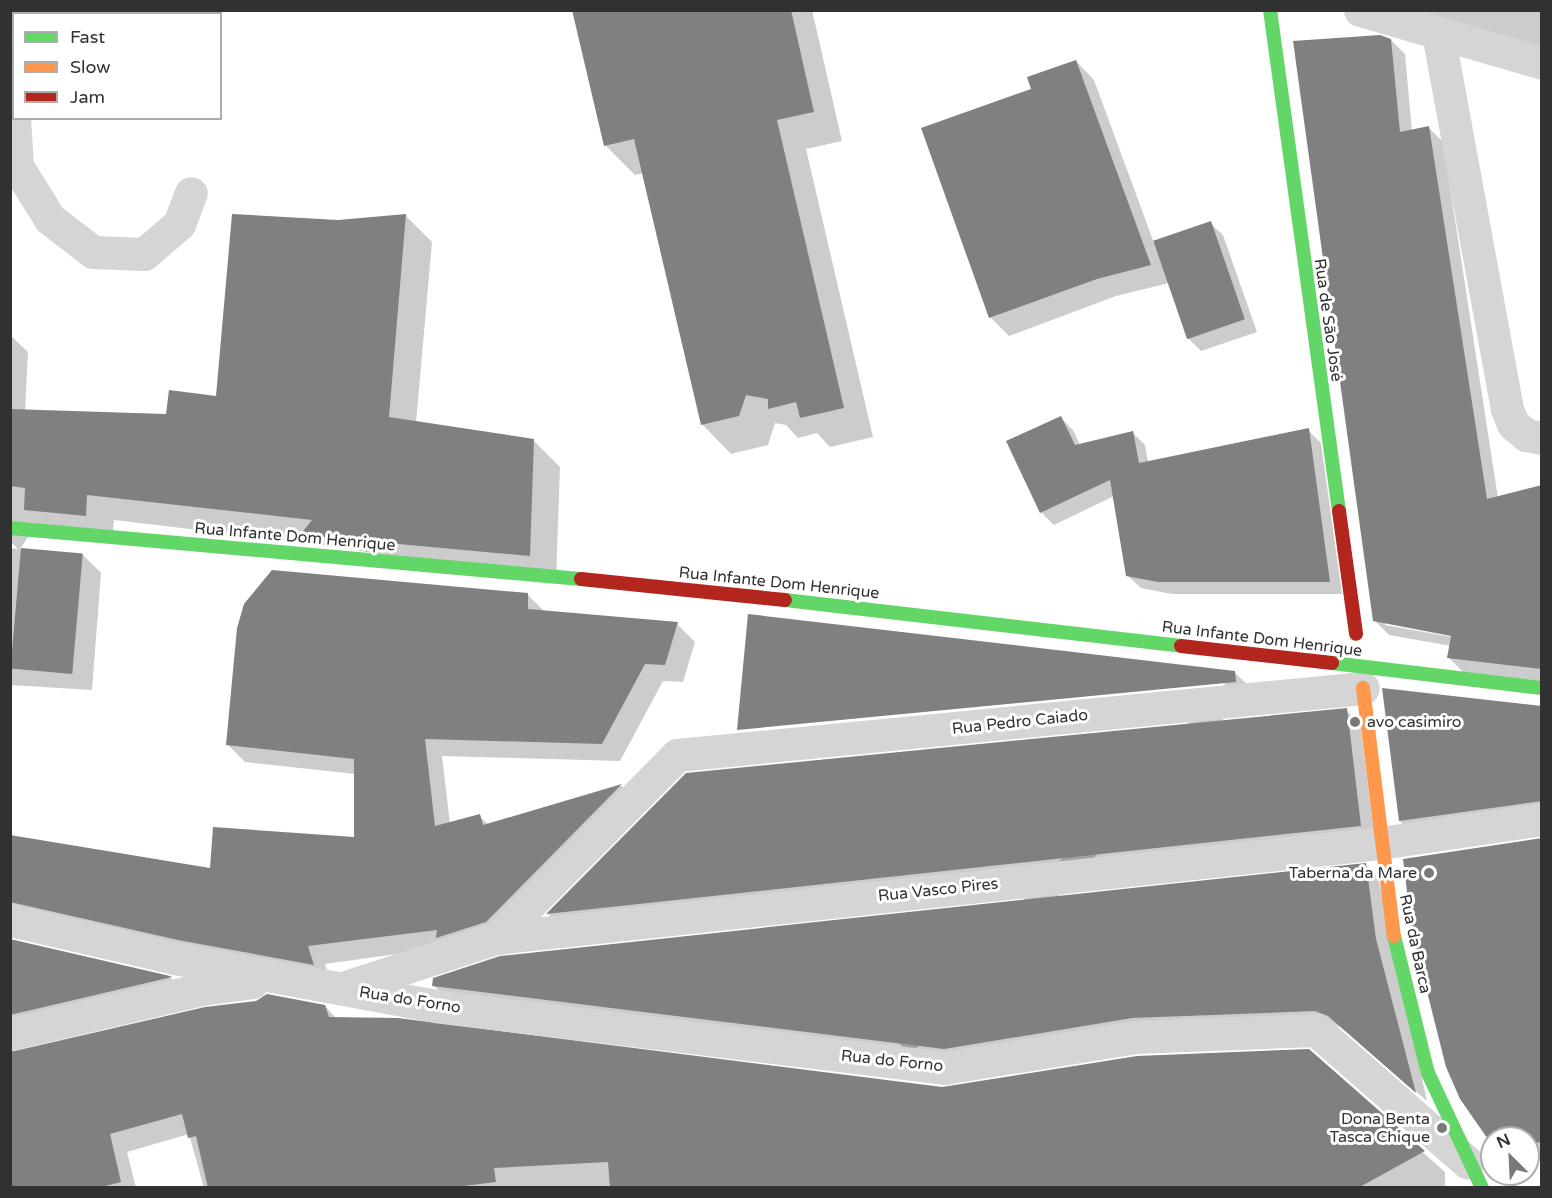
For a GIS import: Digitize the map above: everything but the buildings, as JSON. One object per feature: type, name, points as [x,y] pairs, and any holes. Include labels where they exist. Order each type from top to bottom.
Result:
[{"type":"main road","name":"Rua de São José","points":[[1270,10],[1356,634]]},
{"type":"main road","name":"Rua Infante Dom Henrique","points":[[10,528],[711,591],[1542,688]]},
{"type":"main road","name":"Rua da Barca","points":[[1363,688],[1380,843],[1394,935],[1428,1073],[1474,1175]]},
{"type":"street","points":[[1360,10],[1542,63]]},
{"type":"street","points":[[1438,33],[1507,409],[1513,424],[1526,435],[1542,438]]},
{"type":"street","points":[[10,45],[12,75]]},
{"type":"street","points":[[14,120],[16,166],[50,219],[93,252],[144,254],[178,224],[191,193]]},
{"type":"street","name":"Rua Pedro Caiado","points":[[496,938],[677,755],[1363,688]]},
{"type":"street","name":"Rua Vasco Pires","points":[[496,938],[1380,843],[1542,819]]},
{"type":"street","name":"Rua do Forno","points":[[10,920],[174,958],[435,1006],[944,1068],[1135,1036],[1316,1030],[1474,1175]]},
{"type":"street","points":[[342,989],[496,938]]},
{"type":"street","points":[[10,1034],[202,989],[282,978]]},
{"type":"traffic: fast","points":[[1270,10],[1339,511]]},
{"type":"traffic: fast","points":[[10,528],[581,579]]},
{"type":"traffic: fast","points":[[785,600],[1181,646]]},
{"type":"traffic: fast","points":[[1332,663],[1542,688]]},
{"type":"traffic: fast","points":[[1394,936],[1428,1073],[1482,1188]]},
{"type":"traffic: slow","points":[[1363,688],[1394,936]]},
{"type":"traffic: jam","points":[[1339,511],[1356,634]]},
{"type":"traffic: jam","points":[[581,579],[785,600]]},
{"type":"traffic: jam","points":[[1181,646],[1332,663]]},
{"type":"place","name":"avo casimiro","points":[[1355,722]]},
{"type":"place","name":"Taberna da Mare","points":[[1429,873]]},
{"type":"place","name":"Dona Benta Tasca Chique","points":[[1442,1128]]}]
